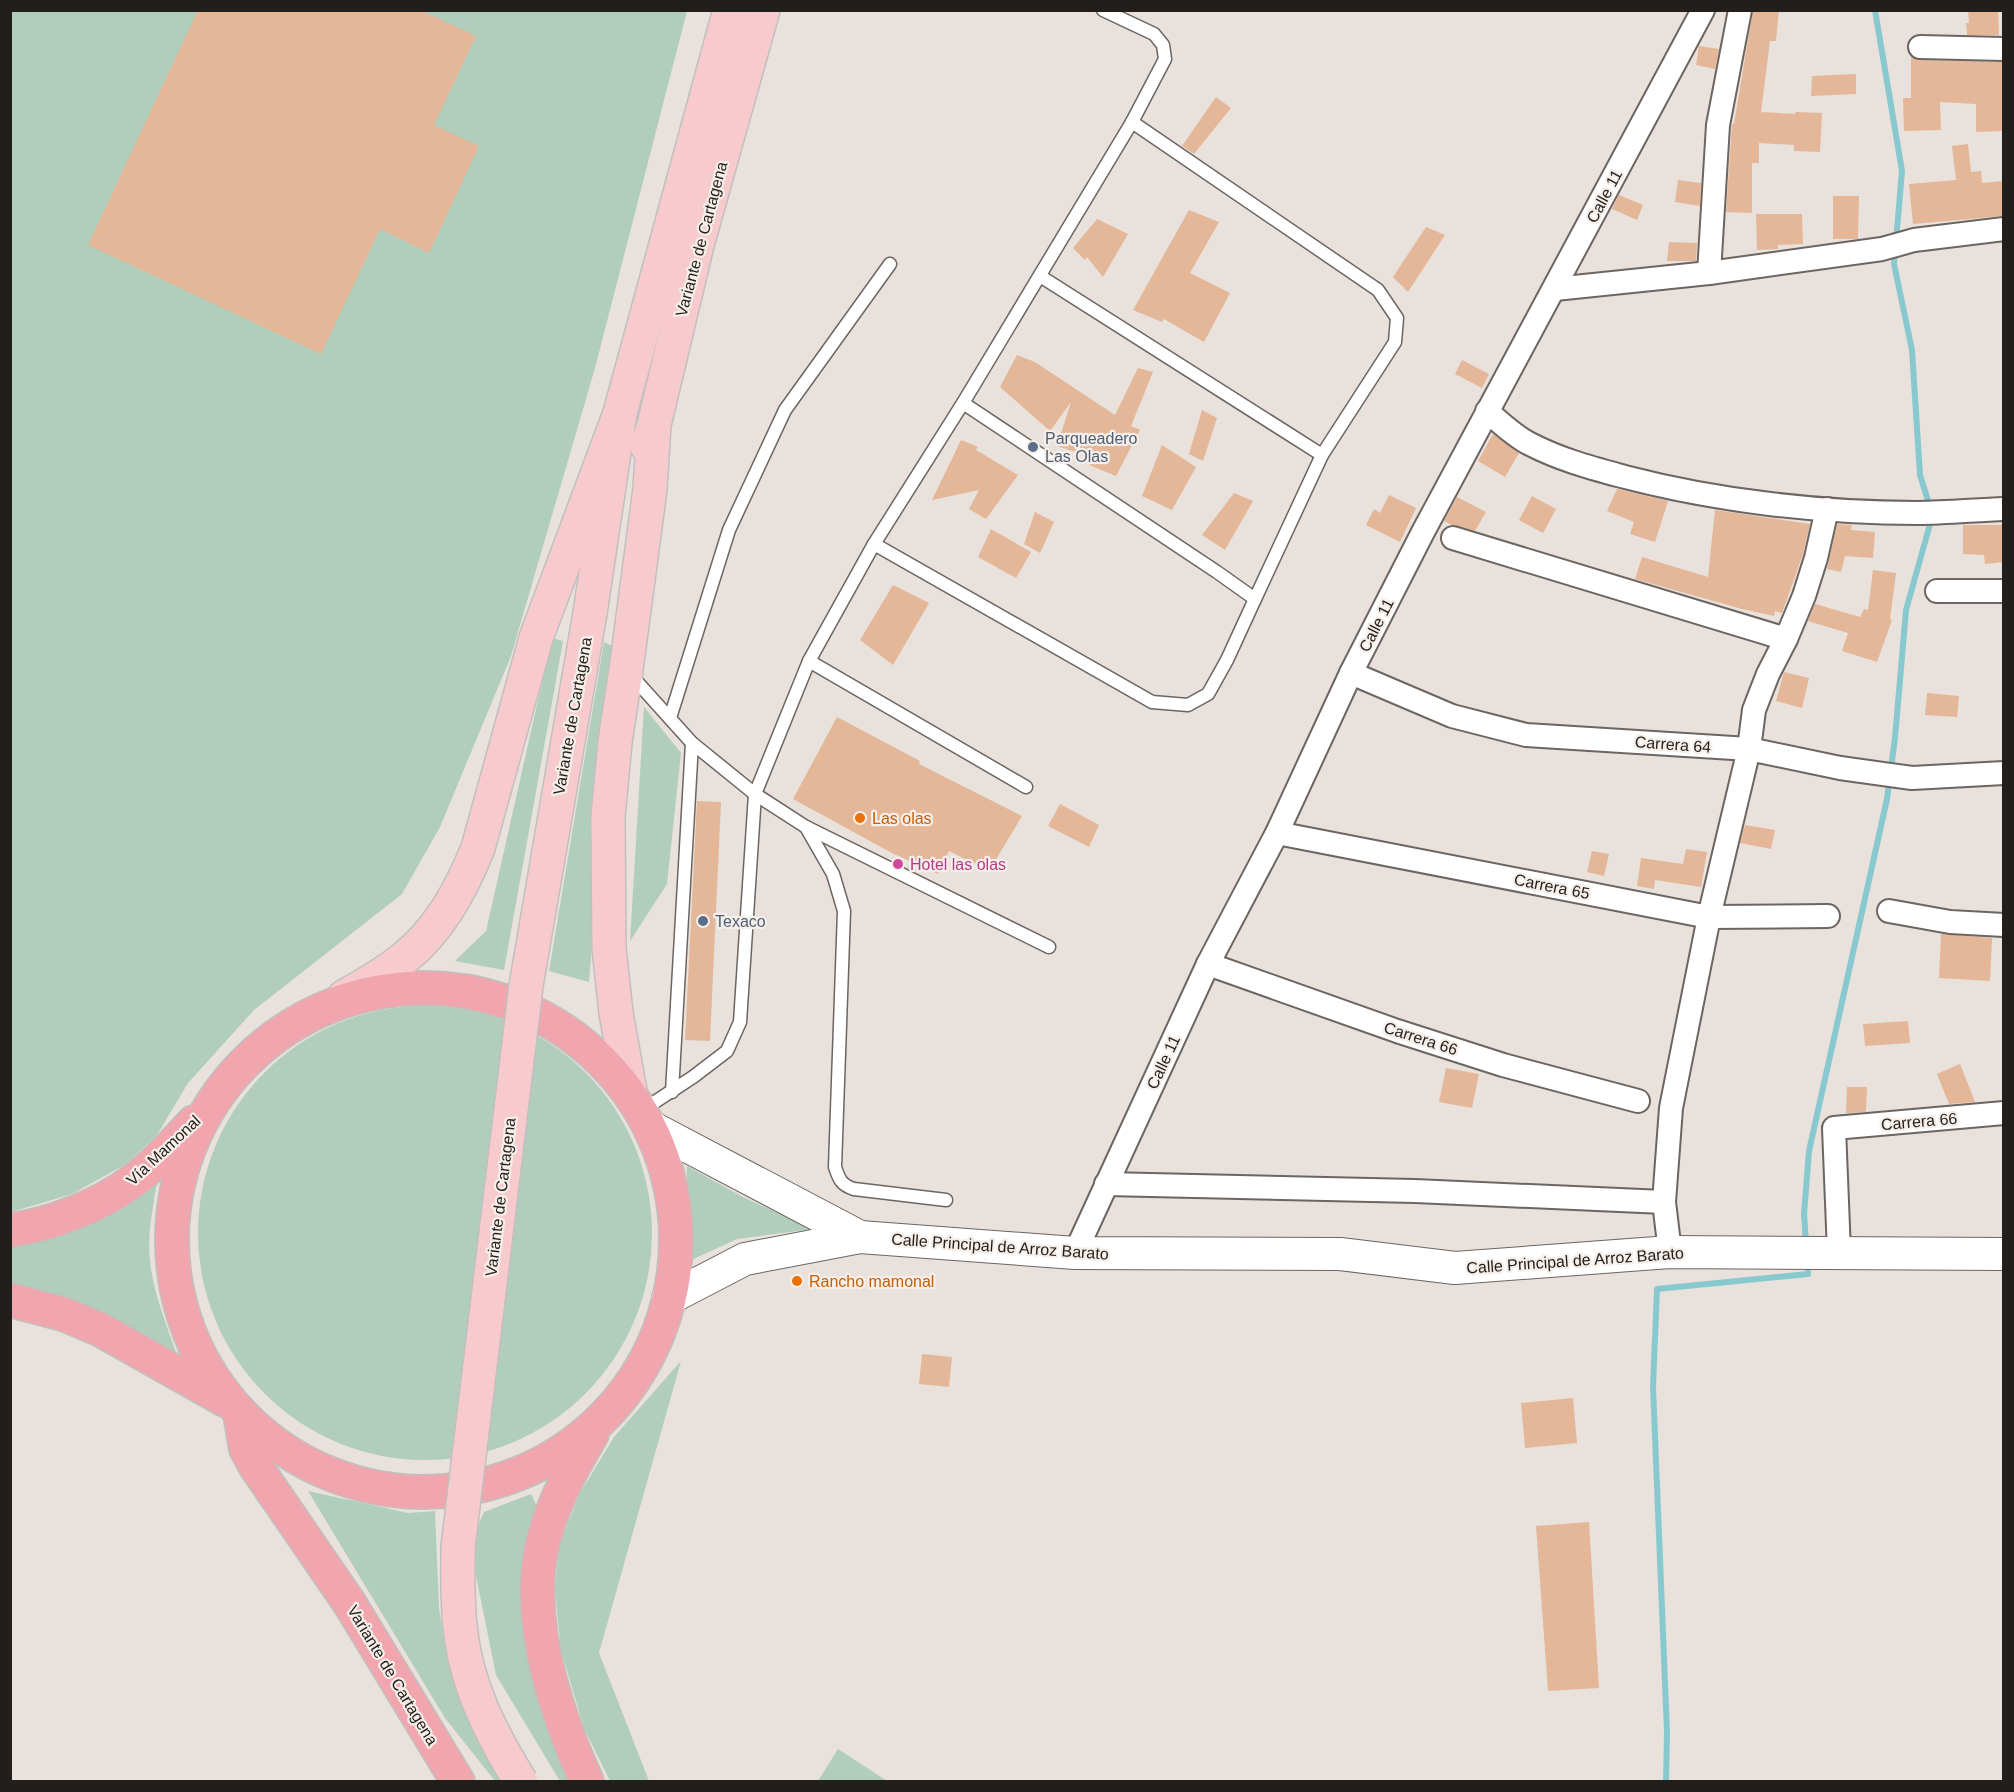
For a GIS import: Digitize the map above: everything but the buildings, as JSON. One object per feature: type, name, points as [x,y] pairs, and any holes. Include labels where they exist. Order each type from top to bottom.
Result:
[{"type":"highway","points":[[235,1409],[195,1349],[176,1288],[172,1225],[184,1162],[212,1104],[238,1070],[270,1040],[344,997],[398,988],[451,988],[502,999],[550,1021],[593,1052],[640,1110],[665,1167],[674,1211],[675,1255],[668,1299],[660,1327],[635,1377],[600,1420],[567,1476],[552,1514],[542,1551],[537,1585],[538,1618],[548,1671],[562,1724],[587,1782]]},
{"type":"highway","name":"Vía Mamonal","points":[[10,1230],[33,1227],[74,1214],[133,1181],[212,1104]]},
{"type":"highway","points":[[10,1300],[63,1314],[101,1330],[235,1409],[278,1447],[321,1472],[369,1487],[418,1493],[468,1489],[516,1474],[561,1451],[600,1420]]},
{"type":"highway","name":"Variante de Cartagena","points":[[235,1409],[246,1449],[256,1467],[350,1604],[458,1782]]},
{"type":"main road","name":"Variante de Cartagena","points":[[521,1782],[489,1726],[474,1690],[465,1658],[460,1626],[458,1547],[526,986],[591,608],[621,413],[730,10]]},
{"type":"main road","name":"Variante de Cartagena","points":[[591,608],[654,425],[697,245],[763,10]]},
{"type":"main road","points":[[344,997],[404,959],[427,937],[445,914],[464,881],[478,848],[536,638],[621,413]]},
{"type":"main road","points":[[640,1110],[616,1013],[609,948],[608,817],[615,742],[650,489],[654,425]]},
{"type":"street","name":"Calle 11","points":[[1075,1253],[1208,963],[1277,833],[1351,673],[1487,411],[1703,10]]},
{"type":"street","points":[[1709,273],[1718,125],[1740,10]]},
{"type":"street","points":[[1920,47],[2004,49]]},
{"type":"street","points":[[1554,289],[1709,273],[1882,249],[1914,240],[2004,229]]},
{"type":"street","points":[[1487,411],[1509,431],[1529,444],[1575,464],[1699,493],[1827,510],[1917,513],[2004,509]]},
{"type":"street","points":[[1670,1252],[1664,1202],[1671,1108],[1709,917],[1749,749],[1754,711],[1768,674],[1804,596],[1827,510]]},
{"type":"street","points":[[1453,538],[1786,639]]},
{"type":"street","points":[[1937,591],[2004,591]]},
{"type":"street","name":"Carrera 64","points":[[1351,673],[1452,716],[1526,735],[1749,749],[1840,768],[1912,778],[2004,773]]},
{"type":"street","name":"Carrera 65","points":[[1277,833],[1709,917],[1828,916]]},
{"type":"street","points":[[1889,911],[1950,922],[2004,924]]},
{"type":"street","name":"Carrera 66","points":[[1208,963],[1397,1031],[1503,1065],[1638,1101]]},
{"type":"street","name":"Calle Principal de Arroz Barato","points":[[640,1110],[860,1237]]},
{"type":"street","name":"Carrera 66","points":[[1831,1252],[1834,1128],[2004,1113]]},
{"type":"street","points":[[1106,1184],[1414,1191],[1664,1202]]},
{"type":"street","name":"Calle Principal de Arroz Barato","points":[[668,1299],[745,1259],[860,1237],[1075,1253],[1340,1254],[1455,1268],[1670,1252],[2004,1254]]},
{"type":"lane","points":[[640,1110],[672,1092],[727,1051],[740,1022],[754,794],[809,661],[874,544],[963,403],[1132,122],[1165,58],[1162,45],[1154,34],[1103,10]]},
{"type":"lane","points":[[874,544],[1152,702],[1188,705],[1208,694],[1227,660],[1322,455],[1395,342],[1397,318],[1378,290],[1132,122]]},
{"type":"lane","points":[[670,718],[729,530],[785,410],[890,264]]},
{"type":"lane","points":[[1040,276],[1322,455]]},
{"type":"lane","points":[[963,403],[1255,599]]},
{"type":"lane","points":[[809,661],[1026,787]]},
{"type":"lane","points":[[626,670],[692,743],[754,794],[806,827],[1049,947]]},
{"type":"lane","points":[[672,1092],[692,743]]},
{"type":"lane","points":[[806,827],[833,874],[844,911],[836,1167],[839,1180],[847,1187],[854,1189],[946,1200]]},
{"type":"green space","points":[[11,11],[687,11],[595,368],[511,656],[440,827],[402,894],[254,1010],[188,1083],[157,1135],[126,1164],[72,1194],[11,1212]]},
{"type":"green space","points":[[552,638],[563,641],[504,970],[455,961],[486,931]]},
{"type":"green space","points":[[604,642],[616,648],[589,982],[549,971]]},
{"type":"green space","points":[[644,707],[681,753],[667,884],[630,941]]},
{"type":"green space","points":[[425,1006],[469,1010],[512,1023],[551,1044],[586,1072],[614,1107],[635,1146],[648,1189],[652,1233],[648,1277],[635,1320],[614,1359],[586,1394],[551,1422],[512,1443],[469,1456],[425,1460],[381,1456],[338,1443],[299,1422],[264,1394],[236,1359],[215,1320],[202,1277],[198,1233],[202,1189],[215,1146],[236,1107],[264,1072],[299,1044],[338,1023],[381,1010]]},
{"type":"green space","points":[[687,1166],[743,1197],[812,1229],[737,1239],[687,1262]]},
{"type":"green space","points":[[157,1181],[150,1231],[150,1261],[157,1297],[177,1356],[118,1322],[77,1303],[34,1289],[11,1285],[11,1240]]},
{"type":"green space","points":[[681,1361],[599,1653],[649,1781],[610,1781],[584,1728],[561,1650],[555,1591],[559,1545],[580,1493],[614,1437]]},
{"type":"green space","points":[[308,1491],[408,1513],[435,1511],[439,1608],[448,1662],[514,1781],[495,1781],[445,1718]]},
{"type":"green space","points":[[531,1494],[540,1513],[521,1595],[535,1686],[568,1781],[560,1781],[496,1675],[476,1576],[473,1536],[484,1512]]},
{"type":"green space","points":[[838,1749],[887,1781],[818,1781]]},
{"type":"waterway","points":[[1875,10],[1902,171],[1896,241]]},
{"type":"waterway","points":[[1895,251],[1894,264],[1912,350],[1920,475],[1930,507]]},
{"type":"waterway","points":[[1806,1243],[1804,1214],[1809,1151],[1887,799],[1895,738],[1906,610],[1932,517]]},
{"type":"waterway","points":[[1666,1782],[1667,1732],[1653,1387],[1657,1289],[1808,1274],[1807,1262]]},
{"type":"place","name":"Parqueadero Las Olas","points":[[1033,447]]},
{"type":"place","name":"Las olas","points":[[860,818]]},
{"type":"place","name":"Hotel las olas","points":[[898,864]]},
{"type":"place","name":"Texaco","points":[[703,921]]},
{"type":"place","name":"Rancho mamonal","points":[[797,1281]]}]
